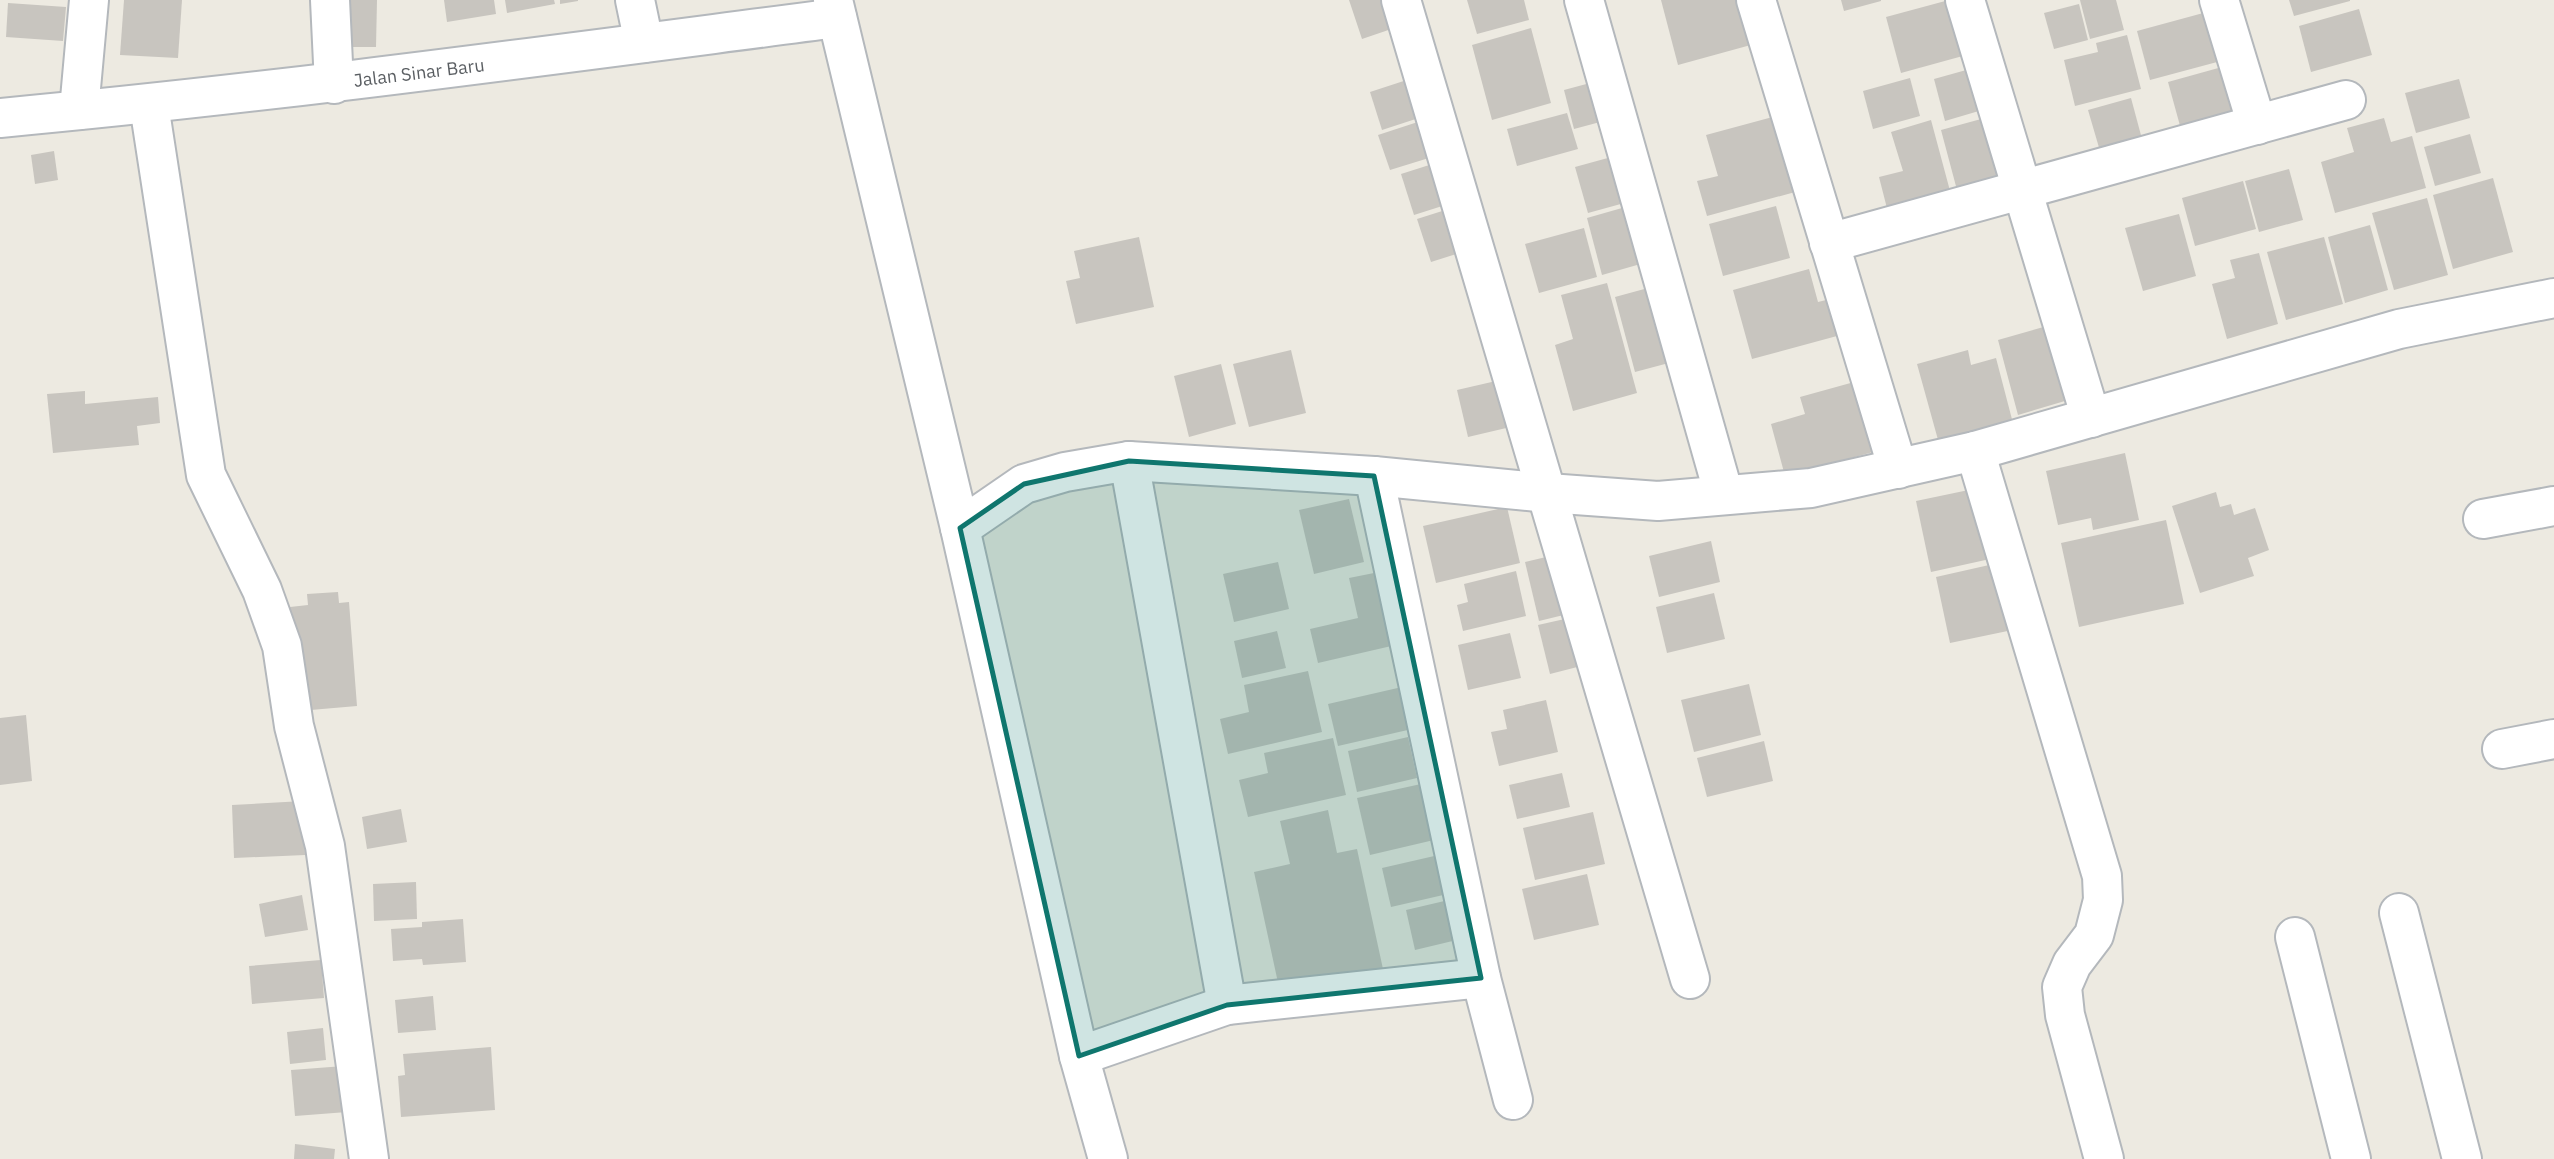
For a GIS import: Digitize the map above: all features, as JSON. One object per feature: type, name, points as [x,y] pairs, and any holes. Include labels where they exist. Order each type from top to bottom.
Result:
[{"type":"street","points":[[79,110],[89,0]]},
{"type":"street","points":[[330,0],[334,84]]},
{"type":"street","points":[[635,0],[644,43]]},
{"type":"street","points":[[1401,0],[1690,979]]},
{"type":"street","points":[[1584,0],[1724,495]]},
{"type":"street","points":[[1756,0],[1898,469]]},
{"type":"street","points":[[1965,0],[2091,418]]},
{"type":"street","points":[[2219,0],[2257,125]]},
{"type":"street","points":[[835,9],[960,528],[1079,1056],[1108,1159]]},
{"type":"street","name":"Jalan Sinar Baru","points":[[0,118],[149,105],[334,84],[644,43],[835,9]]},
{"type":"street","points":[[1829,243],[2346,100]]},
{"type":"street","points":[[149,105],[206,475],[262,590],[282,646],[294,726],[324,846],[369,1159]]},
{"type":"street","points":[[960,528],[1024,484],[1065,472],[1129,461],[1374,476],[1658,501],[1811,488],[1975,451],[2399,328],[2554,299]]},
{"type":"street","points":[[1975,451],[2102,876],[2103,900],[2094,935],[2072,964],[2063,987],[2065,1015],[2104,1159]]},
{"type":"street","points":[[1129,461],[1227,1005]]},
{"type":"street","points":[[1374,476],[1481,978],[1513,1100]]},
{"type":"street","points":[[2483,519],[2554,506]]},
{"type":"street","points":[[2502,749],[2554,739]]},
{"type":"street","points":[[2399,913],[2462,1159]]},
{"type":"street","points":[[2295,937],[2351,1159]]},
{"type":"street","points":[[1079,1056],[1227,1005],[1481,978]]},
{"type":"highlighted area","points":[[1129,461],[1374,476],[1481,978],[1227,1005],[1079,1056],[960,528],[1024,484]]},
{"type":"building","points":[[124,0],[182,0],[178,58],[120,55]]},
{"type":"building","points":[[341,0],[377,0],[376,47],[341,47]]},
{"type":"building","points":[[444,0],[494,0],[496,14],[447,22]]},
{"type":"building","points":[[505,0],[554,0],[555,4],[507,13]]},
{"type":"building","points":[[560,0],[578,0],[578,1],[560,4]]},
{"type":"building","points":[[1349,0],[1399,0],[1406,24],[1362,39]]},
{"type":"building","points":[[1467,0],[1524,0],[1529,20],[1477,34]]},
{"type":"building","points":[[1661,0],[1746,0],[1758,43],[1678,65]]},
{"type":"building","points":[[1841,0],[1881,0],[1881,1],[1844,11]]},
{"type":"building","points":[[1949,0],[1970,54],[1901,73],[1886,17]]},
{"type":"building","points":[[2080,0],[2116,0],[2124,30],[2090,39]]},
{"type":"building","points":[[2289,0],[2350,0],[2350,1],[2294,16]]},
{"type":"building","points":[[8,3],[66,7],[63,41],[6,37]]},
{"type":"building","points":[[2079,4],[2088,40],[2054,49],[2044,13]]},
{"type":"building","points":[[2218,9],[2232,58],[2150,80],[2137,31]]},
{"type":"building","points":[[2359,9],[2372,55],[2311,72],[2299,26]]},
{"type":"building","points":[[1531,28],[1551,103],[1492,120],[1472,45]]},
{"type":"building","points":[[2127,35],[2141,89],[2075,106],[2064,60],[2098,52],[2096,43]]},
{"type":"building","points":[[1977,67],[1989,108],[1945,121],[1934,79]]},
{"type":"building","points":[[2222,67],[2236,118],[2182,133],[2168,82]]},
{"type":"building","points":[[1419,76],[1431,114],[1382,130],[1370,92]]},
{"type":"building","points":[[1910,78],[1920,116],[1873,129],[1863,91]]},
{"type":"building","points":[[1605,79],[1615,118],[1574,129],[1564,90]]},
{"type":"building","points":[[2459,79],[2470,118],[2416,133],[2405,93]]},
{"type":"building","points":[[2131,98],[2142,139],[2100,151],[2088,110]]},
{"type":"building","points":[[1567,113],[1578,149],[1517,166],[1507,129]]},
{"type":"building","points":[[1784,114],[1806,189],[1707,216],[1697,181],[1718,176],[1706,135]]},
{"type":"building","points":[[1992,116],[2007,176],[1957,190],[1941,130]]},
{"type":"building","points":[[1433,117],[1445,153],[1390,170],[1378,135]]},
{"type":"building","points":[[2384,118],[2391,142],[2412,136],[2426,188],[2335,213],[2321,162],[2354,152],[2347,128]]},
{"type":"building","points":[[1931,120],[1953,202],[1890,220],[1879,177],[1903,171],[1891,132]]},
{"type":"building","points":[[2470,134],[2481,173],[2435,186],[2424,147]]},
{"type":"building","points":[[54,151],[58,180],[35,184],[31,155]]},
{"type":"building","points":[[1615,156],[1628,202],[1588,213],[1575,167]]},
{"type":"building","points":[[1445,160],[1458,201],[1414,215],[1401,174]]},
{"type":"building","points":[[2289,169],[2303,220],[2259,232],[2245,181]]},
{"type":"building","points":[[2493,178],[2513,252],[2453,269],[2433,195]]},
{"type":"building","points":[[2243,181],[2256,229],[2195,246],[2182,198]]},
{"type":"building","points":[[2427,198],[2448,275],[2394,290],[2372,213]]},
{"type":"building","points":[[1458,206],[1472,249],[1431,262],[1417,219]]},
{"type":"building","points":[[1629,206],[1644,263],[1602,275],[1587,218]]},
{"type":"building","points":[[1776,206],[1790,258],[1723,276],[1709,224]]},
{"type":"building","points":[[2179,214],[2196,276],[2143,291],[2125,228]]},
{"type":"building","points":[[2370,225],[2388,290],[2345,303],[2328,237]]},
{"type":"building","points":[[1584,228],[1597,277],[1539,293],[1525,244]]},
{"type":"building","points":[[1139,237],[1154,307],[1076,324],[1066,281],[1080,278],[1074,251]]},
{"type":"building","points":[[2324,237],[2343,304],[2286,320],[2267,252]]},
{"type":"building","points":[[2259,253],[2278,324],[2227,339],[2212,284],[2235,278],[2230,260]]},
{"type":"building","points":[[1809,269],[1818,302],[1838,297],[1848,333],[1752,359],[1733,290]]},
{"type":"building","points":[[1607,283],[1637,393],[1573,411],[1555,345],[1573,339],[1561,295]]},
{"type":"building","points":[[1659,285],[1680,360],[1635,372],[1615,297]]},
{"type":"building","points":[[2054,324],[2075,398],[2018,415],[1998,340]]},
{"type":"building","points":[[1291,350],[1306,413],[1249,427],[1233,364]]},
{"type":"building","points":[[1968,350],[1971,365],[1996,358],[2014,427],[1940,447],[1917,364]]},
{"type":"building","points":[[1221,364],[1236,424],[1189,437],[1174,376]]},
{"type":"building","points":[[1509,378],[1519,425],[1468,437],[1457,390]]},
{"type":"building","points":[[1865,379],[1884,449],[1785,476],[1771,424],[1805,414],[1800,397]]},
{"type":"building","points":[[85,391],[85,404],[158,397],[160,423],[137,426],[139,445],[53,453],[47,394]]},
{"type":"building","points":[[2125,453],[2139,520],[2093,530],[2091,518],[2058,525],[2046,471]]},
{"type":"building","points":[[1983,487],[1999,557],[1931,572],[1916,501]]},
{"type":"building","points":[[2216,492],[2220,507],[2231,504],[2234,515],[2255,508],[2269,550],[2248,558],[2254,576],[2200,593],[2172,506]]},
{"type":"building","points":[[1349,499],[1364,562],[1314,574],[1299,510]]},
{"type":"building","points":[[1507,507],[1520,563],[1436,583],[1423,526]]},
{"type":"building","points":[[2166,520],[2184,604],[2079,627],[2061,543]]},
{"type":"building","points":[[1711,541],[1720,582],[1659,597],[1649,556]]},
{"type":"building","points":[[1563,553],[1576,612],[1539,621],[1525,562]]},
{"type":"building","points":[[2007,561],[2022,628],[1950,643],[1936,577]]},
{"type":"building","points":[[1278,562],[1289,609],[1234,622],[1223,574]]},
{"type":"building","points":[[1384,571],[1400,644],[1318,663],[1310,629],[1358,618],[1349,578]]},
{"type":"building","points":[[1516,571],[1526,616],[1463,631],[1457,605],[1468,602],[1464,584]]},
{"type":"building","points":[[338,592],[339,603],[349,602],[357,706],[299,711],[290,607],[308,605],[307,594]]},
{"type":"building","points":[[1714,593],[1725,639],[1667,653],[1656,607]]},
{"type":"building","points":[[1578,616],[1589,664],[1550,674],[1538,625]]},
{"type":"building","points":[[1277,631],[1286,668],[1242,678],[1234,641]]},
{"type":"building","points":[[1510,633],[1521,678],[1468,690],[1458,645]]},
{"type":"building","points":[[1308,671],[1322,732],[1228,754],[1220,719],[1249,712],[1244,685]]},
{"type":"building","points":[[1749,684],[1761,735],[1694,752],[1681,700]]},
{"type":"building","points":[[1402,687],[1412,729],[1338,746],[1328,704]]},
{"type":"building","points":[[1546,700],[1558,752],[1499,766],[1491,732],[1507,729],[1503,710]]},
{"type":"building","points":[[26,715],[32,781],[0,785],[0,718]]},
{"type":"building","points":[[1408,737],[1417,778],[1357,792],[1348,751]]},
{"type":"building","points":[[1333,738],[1346,795],[1248,817],[1239,780],[1268,773],[1264,753]]},
{"type":"building","points":[[1764,741],[1773,781],[1707,797],[1697,758]]},
{"type":"building","points":[[1562,773],[1570,807],[1517,819],[1509,785]]},
{"type":"building","points":[[1421,784],[1434,840],[1370,855],[1357,798]]},
{"type":"building","points":[[303,801],[305,855],[234,858],[232,805]]},
{"type":"building","points":[[401,809],[407,842],[367,849],[362,817]]},
{"type":"building","points":[[1328,810],[1337,853],[1357,849],[1383,969],[1280,992],[1254,872],[1290,864],[1280,821]]},
{"type":"building","points":[[1593,812],[1605,864],[1535,880],[1523,828]]},
{"type":"building","points":[[1443,854],[1452,893],[1391,907],[1382,868]]},
{"type":"building","points":[[1587,874],[1599,925],[1534,940],[1522,889]]},
{"type":"building","points":[[416,882],[417,919],[374,921],[373,884]]},
{"type":"building","points":[[302,895],[308,930],[265,937],[259,904]]},
{"type":"building","points":[[1453,899],[1461,939],[1415,950],[1406,910]]},
{"type":"building","points":[[463,919],[466,962],[423,965],[422,959],[393,961],[391,929],[422,927],[422,922]]},
{"type":"building","points":[[321,960],[324,998],[252,1004],[249,966]]},
{"type":"building","points":[[433,996],[436,1030],[398,1033],[395,1000]]},
{"type":"building","points":[[323,1028],[326,1060],[290,1064],[287,1032]]},
{"type":"building","points":[[491,1047],[495,1110],[401,1117],[398,1076],[405,1075],[403,1054]]},
{"type":"building","points":[[344,1066],[347,1112],[295,1116],[291,1070]]},
{"type":"building","points":[[295,1144],[335,1149],[334,1159],[294,1159]]}]
